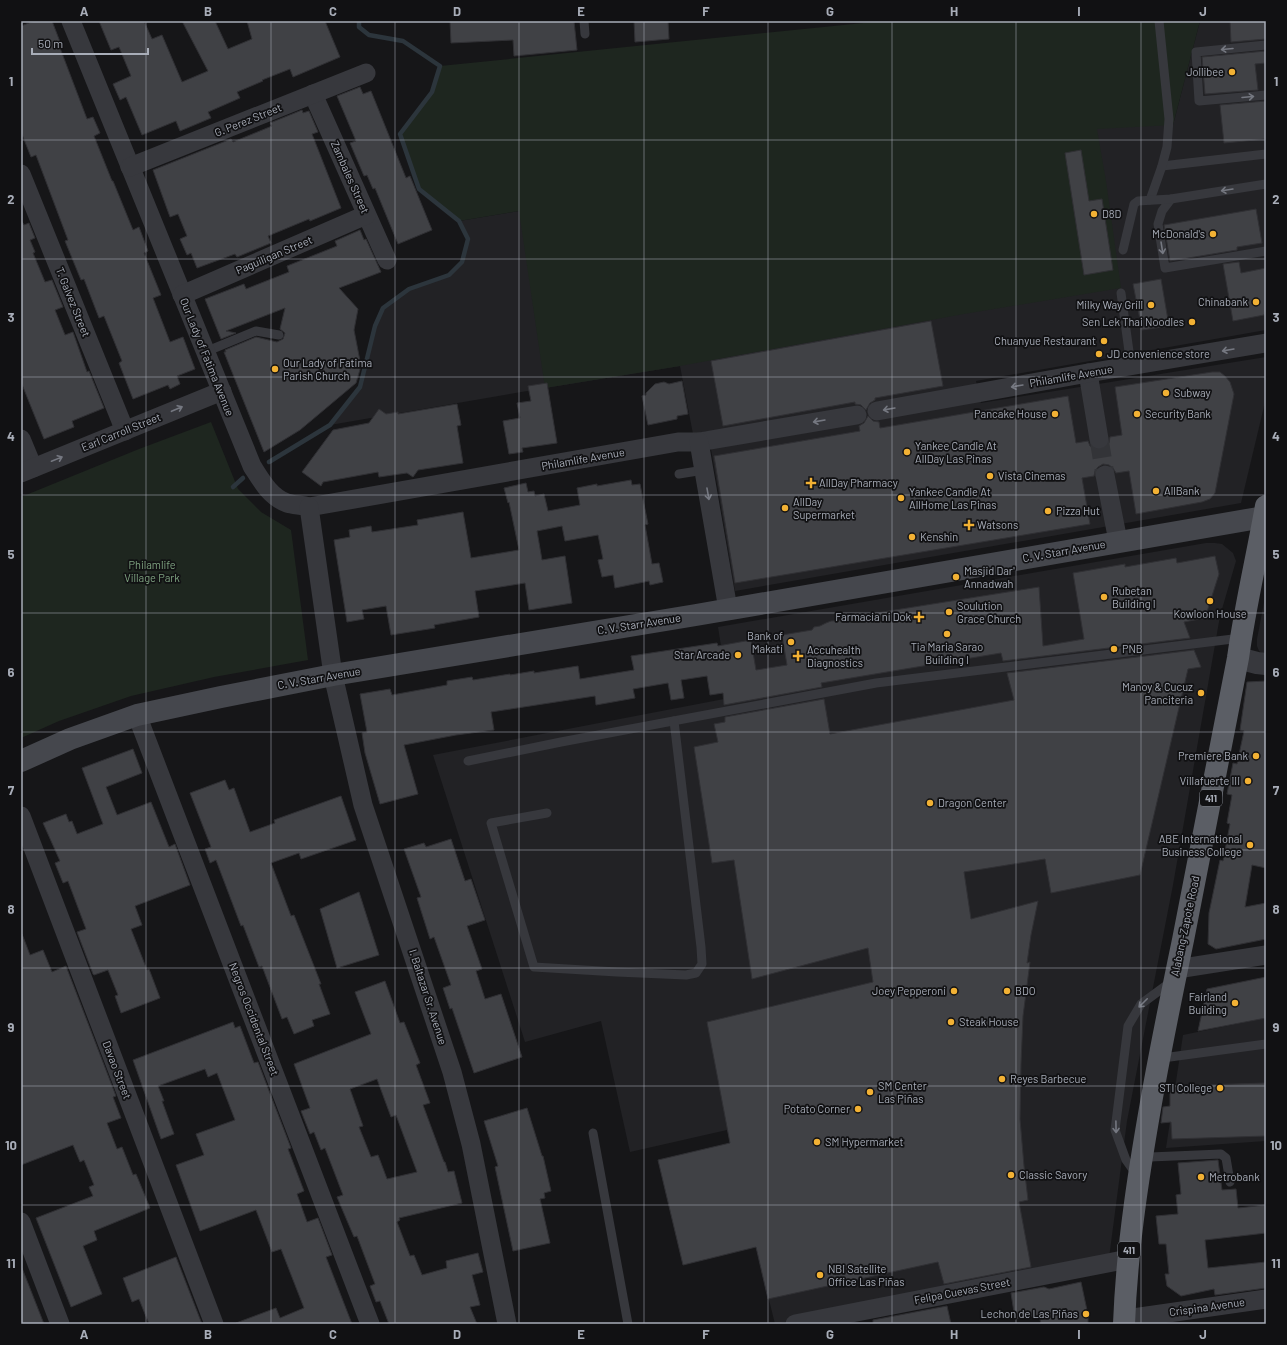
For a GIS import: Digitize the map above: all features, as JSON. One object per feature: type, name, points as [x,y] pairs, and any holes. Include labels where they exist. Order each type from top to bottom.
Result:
[{"type":"highway","name":"Alabang-Zapote Road","points":[[1124,1321],[1128,1259],[1140,1167],[1265,511]]},
{"type":"main road","name":"C. V. Starr Avenue","points":[[21,761],[70,739],[137,715],[221,697],[333,675],[728,609],[1118,541],[1265,511]]},
{"type":"street","name":"Our Lady of Fatima Avenue","points":[[71,21],[252,466],[261,482],[273,495],[287,503],[309,507]]},
{"type":"street","name":"G. Perez Street","points":[[130,167],[366,73]]},
{"type":"street","name":"Zambales Street","points":[[313,94],[387,260]]},
{"type":"street","name":"T. Galvez Street","points":[[21,174],[125,431]]},
{"type":"street","name":"Paguiligan Street","points":[[182,295],[366,215]]},
{"type":"street","name":"Philamlife Avenue","points":[[877,411],[1266,343]]},
{"type":"street","points":[[1088,373],[1099,439]]},
{"type":"street","name":"Earl Carroll Street","points":[[27,471],[222,391]]},
{"type":"street","name":"Philamlife Avenue","points":[[309,507],[678,442],[699,442],[730,430],[857,414]]},
{"type":"street","points":[[21,439],[27,471]]},
{"type":"street","points":[[699,442],[728,609]]},
{"type":"street","points":[[1105,475],[1118,541]]},
{"type":"street","points":[[309,507],[333,675]]},
{"type":"street","points":[[1239,648],[1257,663],[1266,664]]},
{"type":"street","name":"I. Baltazar Sr. Avenue","points":[[333,675],[363,805],[452,1072],[471,1144],[507,1324]]},
{"type":"street","name":"Negros Occidental Street","points":[[137,715],[370,1324]]},
{"type":"street","name":"Davao Street","points":[[21,816],[214,1324]]},
{"type":"street","points":[[1176,974],[1206,965],[1266,955]]},
{"type":"street","points":[[21,1222],[60,1324]]},
{"type":"street","name":"Felipa Cuevas Street","points":[[795,1324],[1128,1259]]},
{"type":"street","name":"Crispina Avenue","points":[[1124,1321],[1133,1318],[1266,1299]]},
{"type":"lane","points":[[584,21],[585,34]]},
{"type":"lane","points":[[1150,200],[1167,147],[1169,119],[1159,21]]},
{"type":"lane","points":[[1266,45],[1196,52],[1199,101],[1266,95]]},
{"type":"lane","points":[[1162,166],[1266,154]]},
{"type":"lane","points":[[1124,250],[1134,204],[1138,201],[1170,199],[1266,184]]},
{"type":"lane","points":[[1170,199],[1162,211],[1158,224],[1165,268],[1266,251]]},
{"type":"lane","points":[[1121,294],[1131,366]]},
{"type":"lane","points":[[205,352],[256,331],[279,336]]},
{"type":"lane","points":[[679,474],[704,470]]},
{"type":"lane","points":[[468,761],[876,684],[1239,648]]},
{"type":"lane","points":[[547,813],[491,824],[534,966],[686,975],[696,972],[702,964],[701,947],[674,721]]},
{"type":"lane","points":[[1176,974],[1141,1004],[1128,1026],[1115,1130],[1126,1160],[1140,1167],[1150,1157],[1220,1154],[1226,1158],[1230,1182]]},
{"type":"lane","points":[[1160,1056],[1170,1057],[1266,1044]]},
{"type":"lane","points":[[593,1133],[628,1324]]},
{"type":"shaded area","points":[[1200,21],[1266,21],[1266,330],[976,381],[981,403],[1266,357],[1266,398],[1241,503],[735,591],[708,431],[693,434],[680,366],[330,425],[360,387],[375,326],[383,308],[409,289],[449,275],[462,262],[468,239],[459,221],[1096,121],[1173,125]]},
{"type":"shaded area","points":[[1206,543],[1222,544],[1233,553],[1236,561],[1220,616],[1173,885],[1127,1121],[1109,1258],[775,1324],[727,1130],[630,1152],[601,1021],[525,1042],[433,755],[724,699],[721,646],[718,627]]},
{"type":"shaded area","points":[[1266,592],[1266,656],[1259,651],[1257,639]]},
{"type":"shaded area","name":"STI College","points":[[1266,1018],[1266,1141],[1166,1148],[1183,1035]]},
{"type":"green space","points":[[883,21],[1200,21],[1173,125],[1097,129],[1121,288],[964,314],[680,366],[545,388],[519,211],[459,221],[419,189],[400,134],[432,92],[440,66]]},
{"type":"green space","name":"Philamlife Village Park","points":[[211,422],[238,489],[261,512],[291,530],[308,660],[214,677],[131,696],[59,721],[21,738],[21,497],[139,449]]},
{"type":"building","points":[[34,21],[52,21],[62,47],[60,48],[87,119],[93,117],[100,133],[94,136],[112,181],[133,230],[139,227],[148,251],[144,253],[161,295],[153,298],[170,342],[183,337],[195,369],[177,376],[180,384],[170,389],[168,385],[133,399],[119,363],[122,361],[104,316],[99,318],[84,279],[81,280],[65,241],[68,240],[36,155],[31,157],[21,132],[21,26]]},
{"type":"building","points":[[99,21],[144,21],[152,39],[162,35],[182,82],[208,71],[182,21],[215,21],[228,49],[252,39],[247,21],[325,21],[340,57],[293,77],[290,69],[262,80],[263,81],[237,92],[240,98],[208,112],[211,118],[180,131],[176,121],[142,135],[126,97],[120,100],[113,84],[131,76],[119,47],[111,50]]},
{"type":"building","points":[[450,21],[574,21],[577,50],[514,56],[513,40],[451,43]]},
{"type":"building","points":[[634,21],[668,21],[669,39],[635,42]]},
{"type":"building","points":[[1230,21],[1266,21],[1266,39],[1231,42]]},
{"type":"building","points":[[1266,51],[1266,63],[1255,64],[1258,90],[1205,94],[1202,57]]},
{"type":"building","points":[[360,87],[363,94],[371,91],[406,178],[410,176],[432,230],[398,244],[375,188],[373,189],[367,175],[364,176],[350,143],[356,141],[337,96]]},
{"type":"building","points":[[1266,101],[1266,139],[1224,143],[1220,105]]},
{"type":"building","points":[[302,110],[303,113],[309,111],[318,132],[312,134],[341,208],[268,236],[271,243],[237,257],[235,254],[197,268],[191,253],[187,255],[180,239],[187,236],[178,214],[170,217],[153,170],[231,139],[233,142],[272,126],[270,123]]},
{"type":"building","points":[[1081,150],[1089,201],[1102,199],[1113,270],[1084,275],[1065,153]]},
{"type":"building","name":"McDonald's","points":[[1256,209],[1262,243],[1237,247],[1237,250],[1170,261],[1164,225]]},
{"type":"building","points":[[21,220],[24,225],[29,223],[35,238],[30,240],[35,252],[33,253],[45,282],[52,280],[63,307],[55,310],[65,335],[73,332],[87,372],[89,371],[104,408],[72,421],[74,427],[44,439],[21,382]]},
{"type":"building","points":[[360,230],[364,240],[366,239],[381,272],[339,288],[358,309],[354,330],[361,366],[356,383],[300,430],[264,452],[224,352],[226,352],[225,350],[256,337],[277,342],[283,339],[285,333],[280,329],[285,308],[226,331],[236,333],[221,339],[205,299],[244,284],[246,289],[289,272],[287,266],[337,246],[335,241]]},
{"type":"building","points":[[1239,262],[1241,273],[1266,268],[1266,309],[1264,315],[1233,321],[1223,264]]},
{"type":"building","name":"Milky Way Grill","points":[[1161,279],[1169,326],[1142,330],[1133,284]]},
{"type":"building","points":[[931,321],[943,386],[875,398],[866,410],[861,405],[855,404],[855,402],[723,426],[711,361]]},
{"type":"building","points":[[1220,372],[1225,376],[1230,382],[1234,394],[1215,493],[1210,499],[1202,502],[1136,514],[1129,471],[1116,473],[1109,465],[1103,464],[1095,471],[1094,476],[1082,478],[1090,524],[735,583],[714,456],[860,431],[859,426],[864,423],[868,416],[873,421],[879,422],[880,428],[1068,396],[1076,443],[1088,441],[1090,446],[1101,450],[1109,443],[1110,437],[1122,435],[1115,387]]},
{"type":"building","points":[[682,381],[688,414],[677,416],[677,419],[648,425],[642,396],[646,395],[646,393],[655,384],[664,382],[669,384]]},
{"type":"building","points":[[547,383],[557,443],[522,448],[523,452],[509,454],[503,421],[520,418],[517,403],[531,401],[528,386]]},
{"type":"building","points":[[457,404],[461,425],[457,426],[463,463],[418,470],[413,477],[407,473],[379,477],[378,472],[323,482],[321,486],[302,472],[333,430],[369,423],[379,409],[386,414],[398,412],[398,414]]},
{"type":"building","points":[[631,480],[632,485],[640,484],[648,524],[645,525],[652,564],[659,563],[663,582],[650,585],[649,581],[615,588],[613,575],[602,577],[598,560],[603,559],[598,535],[565,541],[562,526],[537,531],[542,560],[565,556],[572,603],[529,610],[525,583],[475,591],[479,617],[434,625],[435,628],[391,635],[386,606],[362,610],[364,619],[347,622],[334,540],[350,537],[349,530],[371,526],[372,532],[418,525],[417,520],[463,512],[471,558],[519,550],[509,502],[508,503],[504,488],[526,483],[528,492],[534,491],[535,496],[544,494],[548,511],[580,505],[577,488]]},
{"type":"building","points":[[1215,556],[1219,574],[1205,618],[1184,622],[1190,638],[1003,661],[1001,653],[821,683],[822,687],[724,705],[723,693],[710,695],[707,676],[681,680],[684,698],[671,700],[668,683],[633,689],[635,698],[596,705],[595,696],[491,712],[494,730],[456,735],[404,745],[418,794],[380,804],[365,753],[362,733],[367,732],[360,694],[390,689],[392,695],[447,685],[447,681],[472,677],[473,680],[578,666],[580,679],[634,670],[631,656],[717,643],[718,646],[751,640],[756,670],[787,665],[782,635],[812,630],[814,627],[831,621],[851,620],[851,617],[1039,587],[1043,646],[1084,639],[1073,573],[1125,564],[1125,567],[1176,558],[1177,563]]},
{"type":"building","points":[[1194,650],[1201,667],[1188,669],[1140,875],[1051,893],[1045,859],[964,872],[971,919],[1038,901],[1027,963],[1030,962],[1023,1016],[1021,1064],[1020,1119],[1028,1200],[1019,1202],[1031,1267],[944,1284],[938,1262],[768,1299],[756,1247],[683,1265],[658,1160],[730,1143],[707,1022],[873,982],[868,948],[752,979],[734,860],[712,863],[694,747],[718,742],[714,724],[725,722],[725,717],[824,699],[830,734],[1014,700],[1007,673]]},
{"type":"building","points":[[1266,681],[1266,868],[1252,865],[1245,907],[1266,903],[1266,939],[1216,949],[1208,944],[1209,913],[1220,860],[1223,861],[1230,824],[1227,823],[1232,795],[1227,794],[1233,763],[1237,764],[1244,731],[1240,730],[1247,682]]},
{"type":"building","points":[[133,749],[142,773],[106,787],[117,815],[151,802],[169,847],[175,844],[190,885],[135,906],[142,925],[131,929],[160,998],[121,1013],[115,996],[118,995],[108,970],[94,975],[93,974],[77,932],[86,929],[68,881],[63,883],[55,863],[60,861],[43,823],[66,814],[69,822],[72,821],[77,834],[103,824],[82,768]]},
{"type":"building","points":[[225,780],[229,790],[234,788],[250,832],[275,823],[274,820],[341,796],[356,840],[301,859],[299,853],[271,863],[291,916],[294,915],[321,984],[319,984],[330,1014],[312,1020],[314,1026],[294,1034],[287,1017],[282,1019],[262,966],[259,967],[243,925],[241,926],[216,860],[210,863],[205,849],[211,847],[190,793]]},
{"type":"building","points":[[451,839],[465,881],[471,879],[485,920],[467,926],[482,969],[476,971],[485,999],[501,994],[522,1057],[474,1073],[452,1008],[450,1009],[443,988],[451,985],[434,937],[430,939],[417,898],[421,897],[404,849],[424,843],[426,847]]},
{"type":"building","points":[[359,892],[379,955],[337,968],[320,909]]},
{"type":"building","points":[[21,934],[30,955],[43,950],[52,972],[66,966],[116,1096],[113,1097],[121,1118],[107,1123],[117,1149],[122,1147],[133,1175],[136,1174],[150,1208],[94,1231],[97,1240],[83,1246],[102,1294],[71,1307],[36,1218],[93,1196],[89,1187],[94,1185],[84,1160],[80,1162],[73,1145],[21,1165]]},
{"type":"building","name":"Fairland Building","points":[[1266,977],[1266,1018],[1198,1031],[1207,989]]},
{"type":"building","points":[[385,981],[400,1023],[404,1022],[420,1063],[416,1065],[430,1103],[423,1105],[448,1172],[454,1171],[462,1203],[399,1218],[400,1220],[397,1222],[410,1256],[414,1255],[422,1275],[447,1268],[446,1261],[478,1253],[483,1272],[472,1275],[480,1305],[470,1307],[477,1324],[389,1324],[380,1301],[376,1302],[370,1286],[375,1284],[357,1236],[354,1237],[337,1197],[343,1195],[325,1148],[321,1150],[314,1132],[310,1134],[301,1111],[310,1108],[294,1064],[371,1034],[355,992]],"holes":[[[377,1079],[391,1117],[396,1115],[417,1172],[387,1179],[378,1155],[371,1157],[359,1127],[363,1126],[350,1089]]]},
{"type":"building","points":[[233,1022],[235,1028],[240,1026],[254,1063],[258,1062],[291,1148],[288,1149],[304,1191],[297,1194],[307,1222],[318,1218],[332,1255],[326,1257],[352,1324],[236,1324],[276,1308],[280,1318],[304,1308],[281,1249],[272,1252],[256,1210],[200,1231],[176,1165],[204,1155],[196,1134],[235,1120],[217,1073],[208,1077],[205,1069],[158,1086],[174,1134],[161,1139],[133,1060]]},
{"type":"building","points":[[1266,1083],[1266,1136],[1172,1139],[1171,1122],[1161,1123],[1163,1107],[1170,1106],[1170,1086]]},
{"type":"building","points":[[527,1108],[543,1156],[551,1191],[544,1193],[545,1198],[540,1199],[550,1243],[513,1251],[495,1167],[498,1166],[484,1121]]},
{"type":"building","points":[[1218,1160],[1222,1190],[1236,1189],[1238,1208],[1266,1205],[1266,1233],[1205,1240],[1208,1268],[1266,1262],[1266,1288],[1215,1295],[1214,1289],[1181,1296],[1167,1286],[1165,1274],[1169,1274],[1166,1244],[1159,1244],[1156,1216],[1178,1214],[1176,1195],[1181,1194],[1178,1163]]},
{"type":"building","points":[[176,1257],[202,1324],[149,1324],[139,1299],[132,1302],[123,1278]]},
{"type":"building","points":[[22,1268],[44,1324],[21,1324]]},
{"type":"building","points":[[1081,1282],[1088,1315],[1088,1324],[1041,1324],[1039,1315],[1015,1319],[1011,1293],[1044,1287],[1049,1289]]},
{"type":"building","points":[[947,1306],[951,1324],[873,1324],[873,1320]]},
{"type":"waterway","points":[[269,462],[330,425],[360,387],[375,326],[383,308],[409,289],[449,275],[462,262],[468,239],[459,221],[419,189],[400,134],[432,92],[440,66],[403,41],[369,35],[359,27],[359,21]]},
{"type":"waterway","points":[[233,487],[243,478]]},
{"type":"tunnel","points":[[1099,439],[1105,475]]},
{"type":"place","name":"Jollibee","points":[[1232,72]]},
{"type":"place","name":"D8D","points":[[1094,214]]},
{"type":"place","name":"McDonald's","points":[[1213,234]]},
{"type":"place","name":"Chinabank","points":[[1256,302]]},
{"type":"place","name":"Milky Way Grill","points":[[1151,305]]},
{"type":"place","name":"Sen Lek Thai Noodles","points":[[1192,322]]},
{"type":"place","name":"Chuanyue Restaurant","points":[[1104,341]]},
{"type":"place","name":"JD convenience store","points":[[1099,354]]},
{"type":"place","name":"Our Lady of Fatima Parish Church","points":[[275,369]]},
{"type":"place","name":"Subway","points":[[1166,393]]},
{"type":"place","name":"Pancake House","points":[[1055,414]]},
{"type":"place","name":"Security Bank","points":[[1137,414]]},
{"type":"place","name":"Yankee Candle At AllDay Las Pinas","points":[[907,452]]},
{"type":"place","name":"Vista Cinemas","points":[[990,476]]},
{"type":"place","name":"AllDay Pharmacy","points":[[811,483]]},
{"type":"place","name":"AllBank","points":[[1156,491]]},
{"type":"place","name":"Yankee Candle At AllHome Las Pinas","points":[[901,498]]},
{"type":"place","name":"AllDay Supermarket","points":[[785,508]]},
{"type":"place","name":"Pizza Hut","points":[[1048,511]]},
{"type":"place","name":"Watsons","points":[[969,525]]},
{"type":"place","name":"Kenshin","points":[[912,537]]},
{"type":"place","name":"Masjid Dar' Annadwah","points":[[956,577]]},
{"type":"place","name":"Rubetan Building I","points":[[1104,597]]},
{"type":"place","name":"Kowloon House","points":[[1210,601]]},
{"type":"place","name":"Soulution Grace Church","points":[[949,612]]},
{"type":"place","name":"Farmacia ni Dok","points":[[919,617]]},
{"type":"place","name":"Tia Maria Sarao Building I","points":[[947,634]]},
{"type":"place","name":"Bank of Makati","points":[[791,642]]},
{"type":"place","name":"PNB","points":[[1114,649]]},
{"type":"place","name":"Star Arcade","points":[[738,655]]},
{"type":"place","name":"Accuhealth Diagnostics","points":[[798,656]]},
{"type":"place","name":"Manoy & Cucuz Panciteria","points":[[1201,693]]},
{"type":"place","name":"Premiere Bank","points":[[1256,756]]},
{"type":"place","name":"Villafuerte III","points":[[1248,781]]},
{"type":"place","name":"Dragon Center","points":[[930,803]]},
{"type":"place","name":"ABE International Business College","points":[[1250,845]]},
{"type":"place","name":"Joey Pepperoni","points":[[954,991]]},
{"type":"place","name":"BDO","points":[[1007,991]]},
{"type":"place","name":"Fairland Building","points":[[1235,1003]]},
{"type":"place","name":"Steak House","points":[[951,1022]]},
{"type":"place","name":"Reyes Barbecue","points":[[1002,1079]]},
{"type":"place","name":"STI College","points":[[1220,1088]]},
{"type":"place","name":"SM Center Las Piñas","points":[[870,1092]]},
{"type":"place","name":"Potato Corner","points":[[858,1109]]},
{"type":"place","name":"SM Hypermarket","points":[[817,1142]]},
{"type":"place","name":"Classic Savory","points":[[1011,1175]]},
{"type":"place","name":"Metrobank","points":[[1201,1177]]},
{"type":"place","name":"NBI Satellite Office Las Piñas","points":[[820,1275]]},
{"type":"place","name":"Lechon de Las Piñas","points":[[1086,1314]]}]
